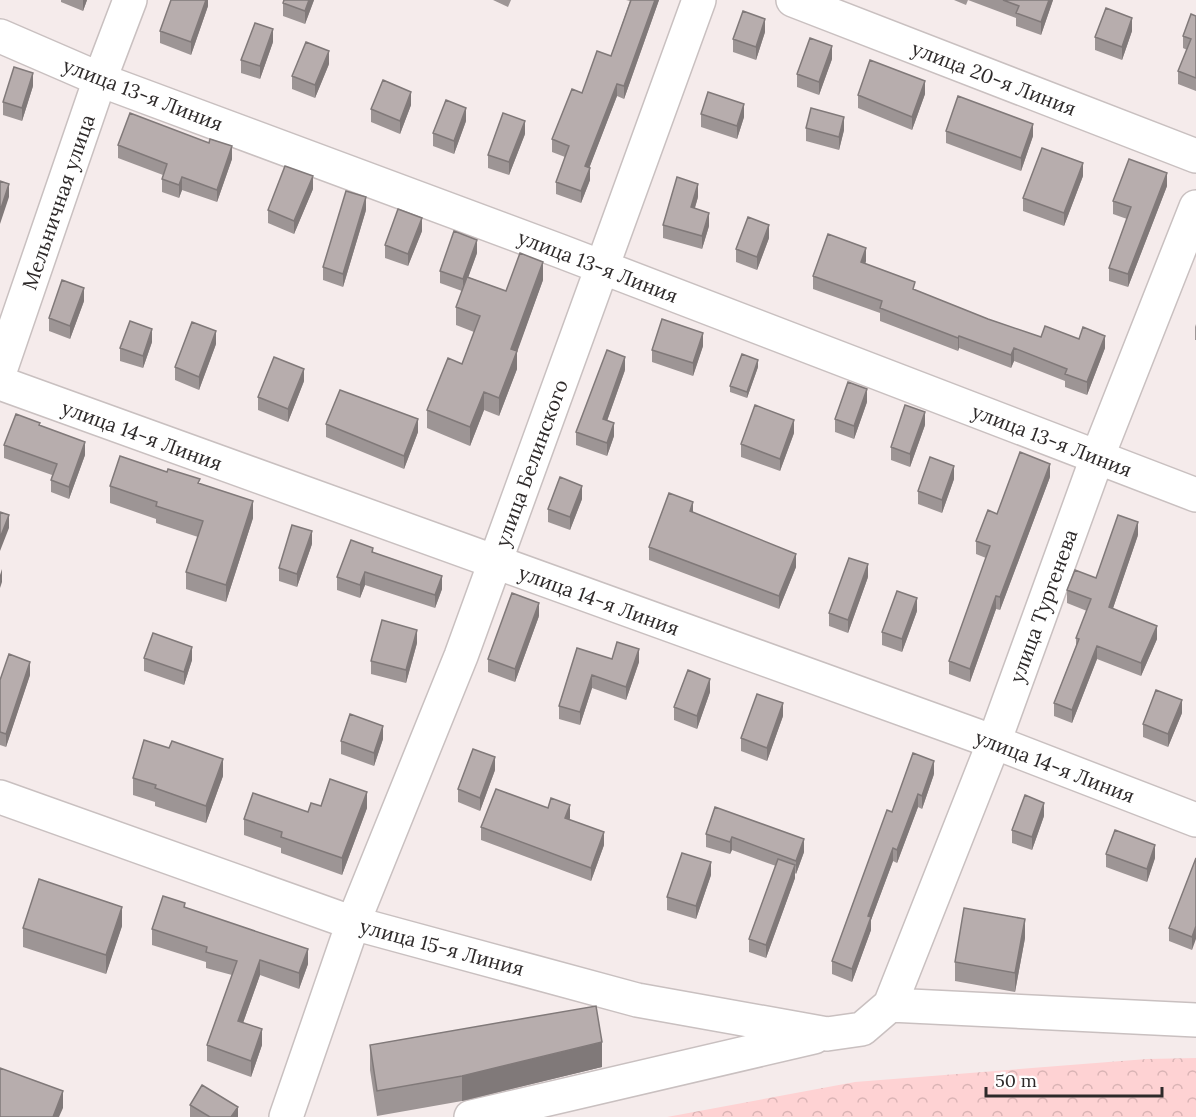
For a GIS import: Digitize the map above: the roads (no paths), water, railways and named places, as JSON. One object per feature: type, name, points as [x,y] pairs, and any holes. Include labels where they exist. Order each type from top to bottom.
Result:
[{"type":"street","name":"Мельничная улица","points":[[0,371],[100,79],[130,0]]},
{"type":"street","name":"улица Белинского","points":[[286,1117],[353,923],[461,656],[699,0]]},
{"type":"street","name":"улица 20-я Линия","points":[[793,0],[1196,156]]},
{"type":"street","name":"улица 13-я Линия","points":[[0,36],[100,79],[602,267],[1196,495]]},
{"type":"street","name":"улица Тургенева","points":[[890,1005],[994,742],[1097,458],[1196,207]]},
{"type":"street","name":"улица 14-я Линия","points":[[0,383],[994,742],[1196,820]]},
{"type":"street","name":"улица 15-я Линия","points":[[0,797],[353,923],[637,1000],[827,1034],[862,1029],[890,1005]]},
{"type":"street","points":[[890,1005],[1196,1020]]},
{"type":"street","points":[[471,1117],[827,1034]]}]
